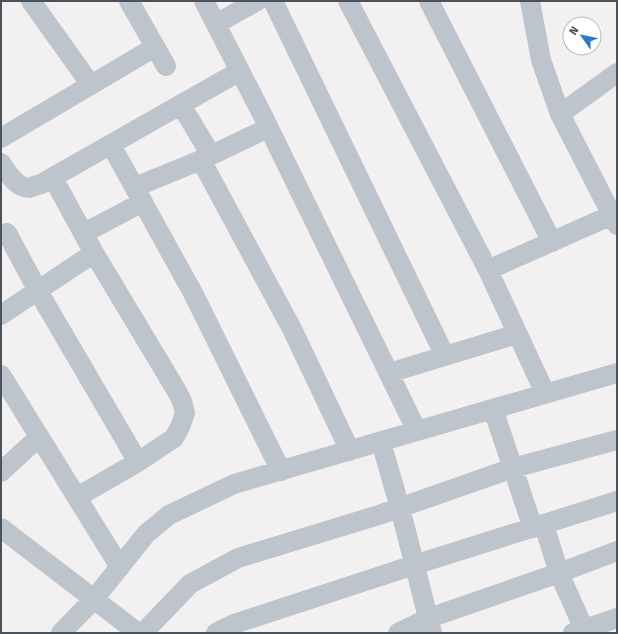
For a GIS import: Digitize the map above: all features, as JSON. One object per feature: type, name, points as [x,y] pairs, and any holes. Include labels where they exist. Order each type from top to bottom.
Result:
[{"type":"street","points":[[31,1],[91,85]]},
{"type":"street","points":[[129,1],[166,66]]},
{"type":"street","points":[[204,1],[417,431]]},
{"type":"street","points":[[216,24],[257,1]]},
{"type":"street","points":[[273,1],[445,356]]},
{"type":"street","points":[[348,1],[488,270],[545,393]]},
{"type":"street","points":[[429,1],[552,242]]},
{"type":"street","points":[[488,270],[552,242],[615,220],[560,114],[541,60],[530,1]]},
{"type":"street","points":[[1,138],[155,47]]},
{"type":"street","points":[[1,163],[10,176],[21,186],[29,188],[41,184],[240,72]]},
{"type":"street","points":[[560,114],[617,73]]},
{"type":"street","points":[[182,105],[206,158],[292,329],[350,452]]},
{"type":"street","points":[[84,233],[139,195],[206,158],[268,128]]},
{"type":"street","points":[[111,145],[193,293],[281,471]]},
{"type":"street","points":[[53,178],[94,253],[175,388],[182,401],[185,413],[174,438],[138,462],[77,497]]},
{"type":"street","points":[[7,233],[38,291],[138,462]]},
{"type":"street","points":[[1,315],[94,253]]},
{"type":"street","points":[[389,373],[517,334]]},
{"type":"street","points":[[61,633],[94,599],[146,534],[169,515],[234,484],[350,452],[545,393],[617,373]]},
{"type":"street","points":[[1,374],[120,567]]},
{"type":"street","points":[[493,409],[513,468],[559,573],[579,631],[617,618]]},
{"type":"street","points":[[1,472],[39,437]]},
{"type":"street","points":[[143,633],[190,584],[238,558],[400,508],[513,468],[617,440]]},
{"type":"street","points":[[381,442],[400,508],[430,626]]},
{"type":"street","points":[[216,633],[234,624],[617,501]]},
{"type":"street","points":[[1,528],[138,633]]},
{"type":"street","points":[[398,633],[430,626],[617,551]]}]
